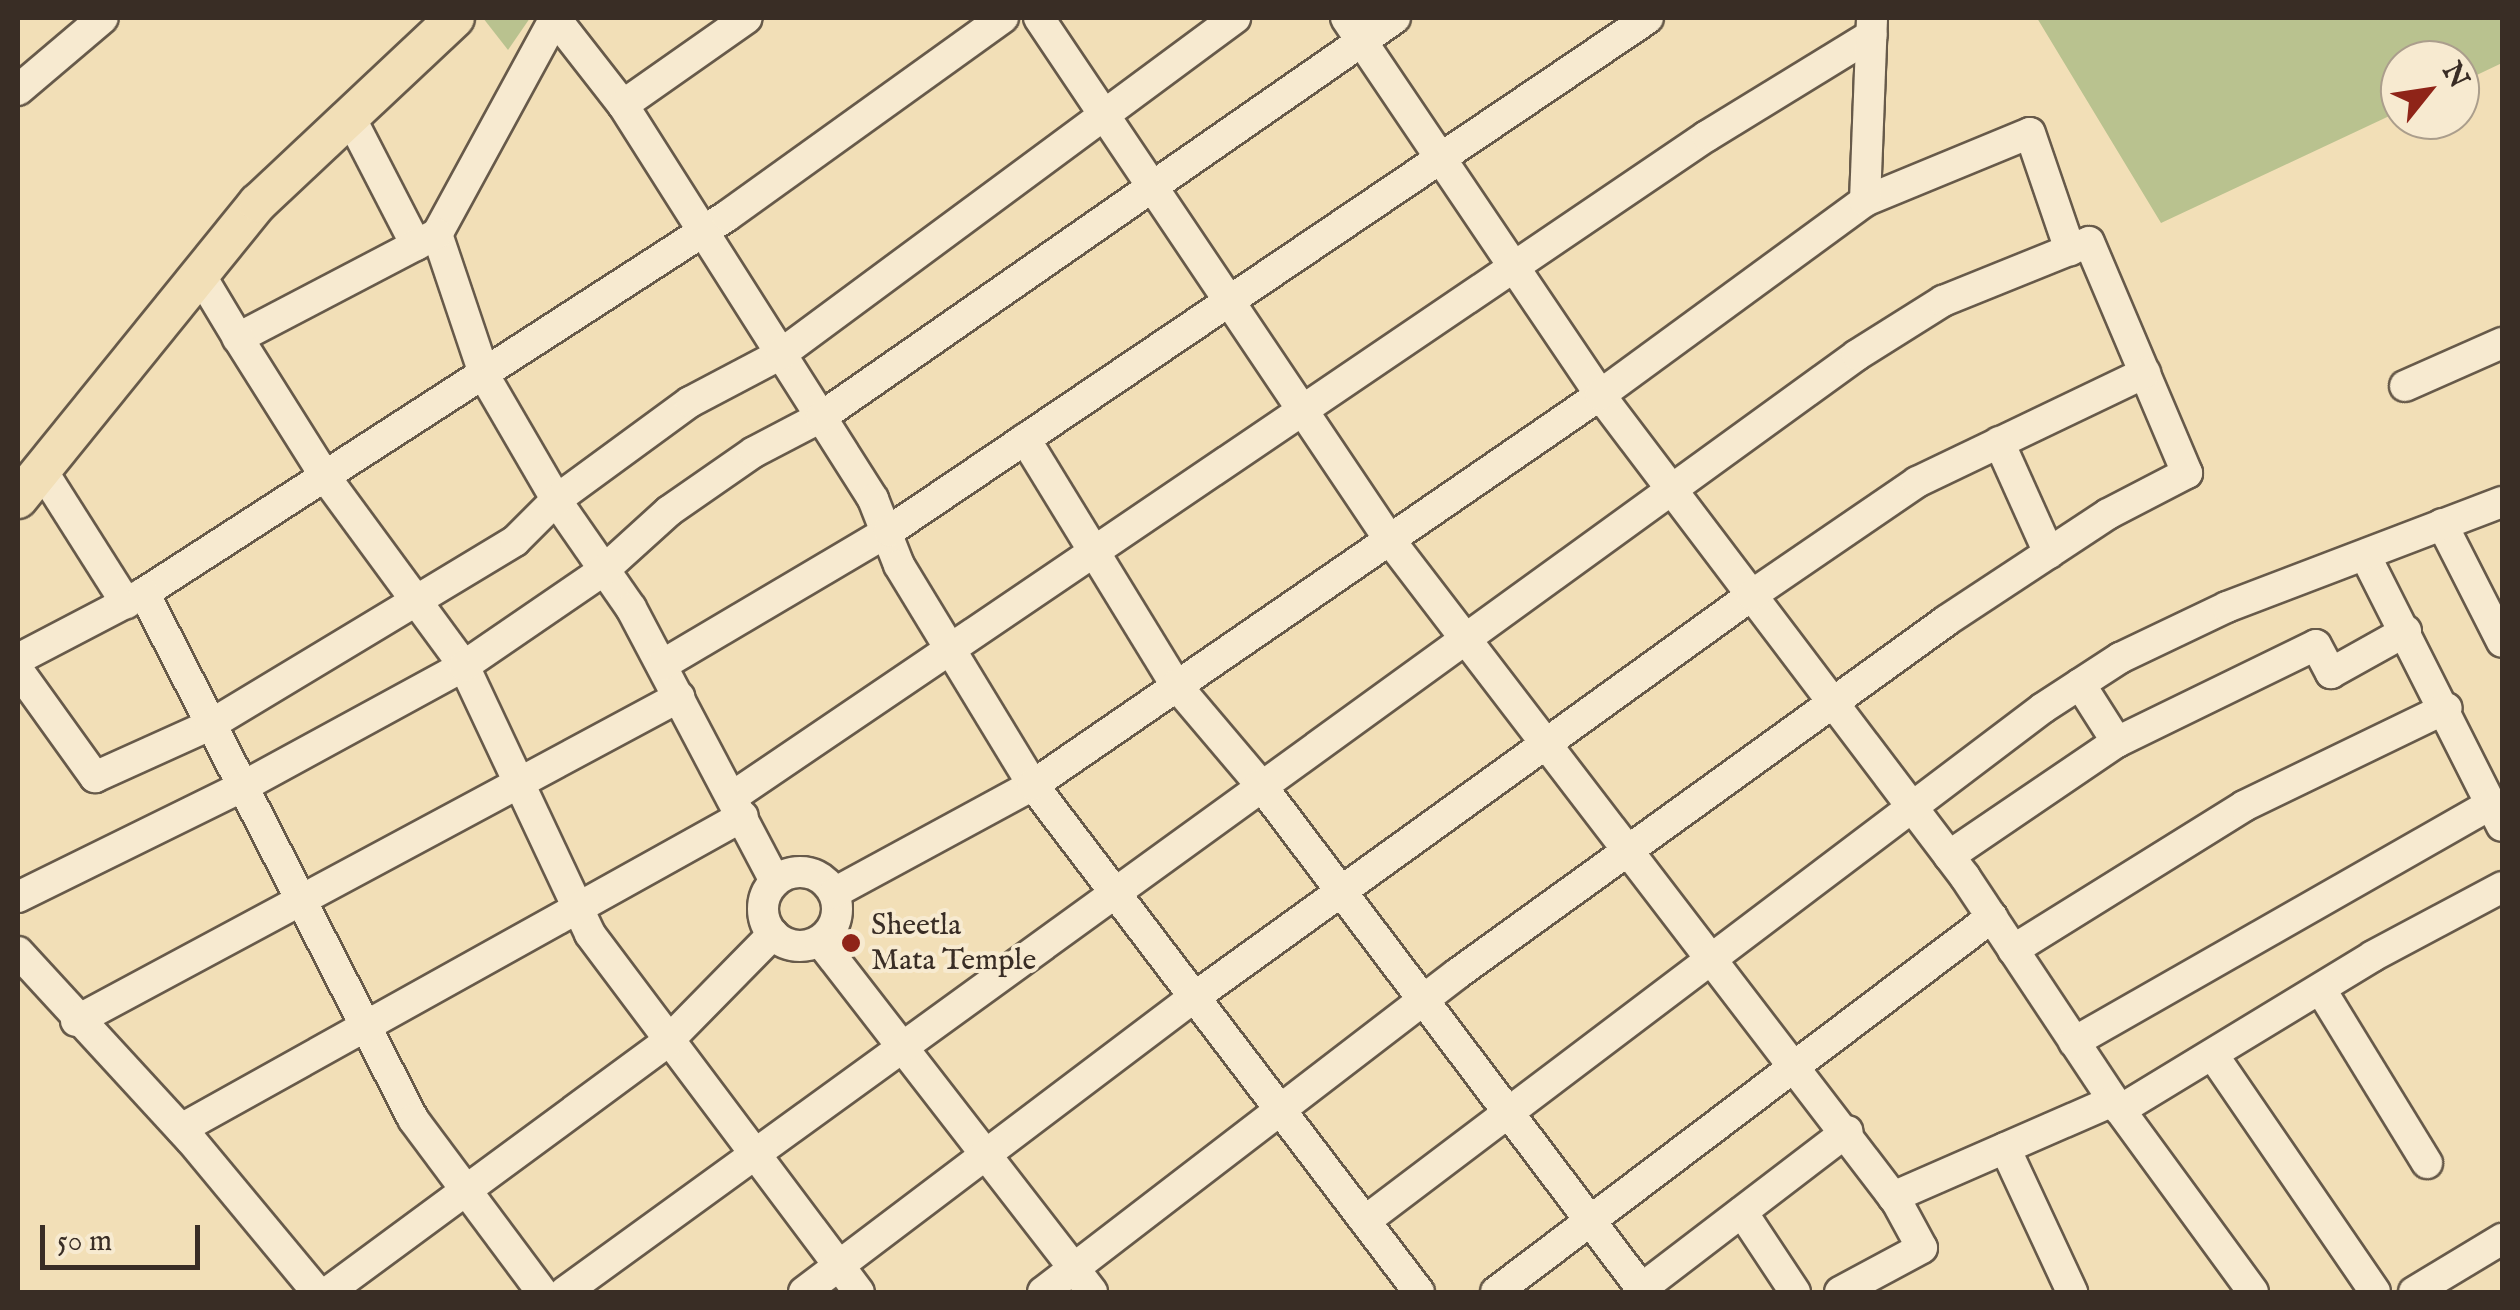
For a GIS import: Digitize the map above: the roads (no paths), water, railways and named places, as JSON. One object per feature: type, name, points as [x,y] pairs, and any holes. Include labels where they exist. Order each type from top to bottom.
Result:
[{"type":"main road","points":[[18,499],[258,203],[455,18]]},
{"type":"street","points":[[18,90],[104,18]]},
{"type":"street","points":[[238,338],[427,239],[555,18],[622,105],[820,416],[889,531],[900,566],[948,650],[1033,784],[1116,890],[1192,999],[1419,1292]]},
{"type":"street","points":[[622,105],[747,18]]},
{"type":"street","points":[[18,659],[135,598],[485,377],[701,233],[1003,18]]},
{"type":"street","points":[[1039,18],[1152,181],[1300,411],[1390,539],[1624,853],[1714,958],[1848,1131],[1893,1198],[1922,1248],[1840,1292]]},
{"type":"street","points":[[18,670],[95,777],[210,725],[415,606],[515,541],[556,500],[690,402],[781,354],[1235,18]]},
{"type":"street","points":[[18,897],[242,787],[464,666],[604,570],[669,511],[754,452],[820,416],[1152,181],[1354,29],[1396,18]]},
{"type":"street","points":[[662,665],[889,531],[1228,298],[1648,18]]},
{"type":"street","points":[[1865,201],[1872,26]]},
{"type":"street","points":[[180,1129],[577,907],[737,807],[948,650],[1872,26]]},
{"type":"street","points":[[1354,29],[1437,158],[1600,395],[1949,856],[2116,1106],[2252,1292]]},
{"type":"street","points":[[350,117],[427,239],[485,377],[556,500],[662,665],[775,880]]},
{"type":"street","points":[[834,893],[1033,784],[1600,395],[1865,201],[2030,133],[2070,250]]},
{"type":"street","points":[[565,1292],[900,1048],[1044,950],[1116,890],[1260,784],[1470,642],[1670,488],[1943,301],[2089,242],[2187,473],[2048,553],[1624,853],[1425,999],[1083,1282],[1043,1292]]},
{"type":"street","points":[[199,273],[326,478],[415,606],[464,666],[577,907],[668,1041],[859,1292]]},
{"type":"street","points":[[2404,386],[2502,342]]},
{"type":"street","points":[[804,1292],[1192,999],[1752,595],[1916,482],[2144,373]]},
{"type":"street","points":[[1025,439],[1092,556],[1176,685],[1260,784],[1338,894],[1425,999],[1643,1291],[1848,1131]]},
{"type":"street","points":[[1999,442],[2048,553]]},
{"type":"street","points":[[42,469],[135,598],[210,725],[413,1119],[542,1292]]},
{"type":"street","points":[[1365,1222],[1506,1110],[2080,684],[2228,607],[2502,502]]},
{"type":"street","points":[[2442,524],[2502,642]]},
{"type":"street","points":[[2074,1042],[2497,814],[2366,557]]},
{"type":"street","points":[[1949,856],[2116,742],[2316,645],[2331,674],[2406,631]]},
{"type":"street","points":[[2080,684],[2116,742]]},
{"type":"street","points":[[76,1021],[299,897],[679,697]]},
{"type":"street","points":[[2013,950],[2244,806],[2446,708]]},
{"type":"street","points":[[794,872],[814,874],[834,893],[837,918],[820,941],[794,946],[772,934],[763,908],[775,880],[794,872]]},
{"type":"street","points":[[1893,1198],[2005,1148],[2116,1106],[2215,1058],[2321,990],[2502,887]]},
{"type":"street","points":[[1496,1292],[1992,917]]},
{"type":"street","points":[[328,1292],[668,1041],[772,934]]},
{"type":"street","points":[[820,941],[1083,1282]]},
{"type":"street","points":[[18,952],[76,1021],[180,1129],[318,1292]]},
{"type":"street","points":[[2321,990],[2427,1163]]},
{"type":"street","points":[[2215,1058],[2374,1292]]},
{"type":"street","points":[[2005,1148],[2072,1292]]},
{"type":"street","points":[[1742,1212],[1794,1292]]},
{"type":"street","points":[[2414,1292],[2502,1239]]},
{"type":"place","name":"Sheetla Mata Temple","points":[[851,943]]}]
